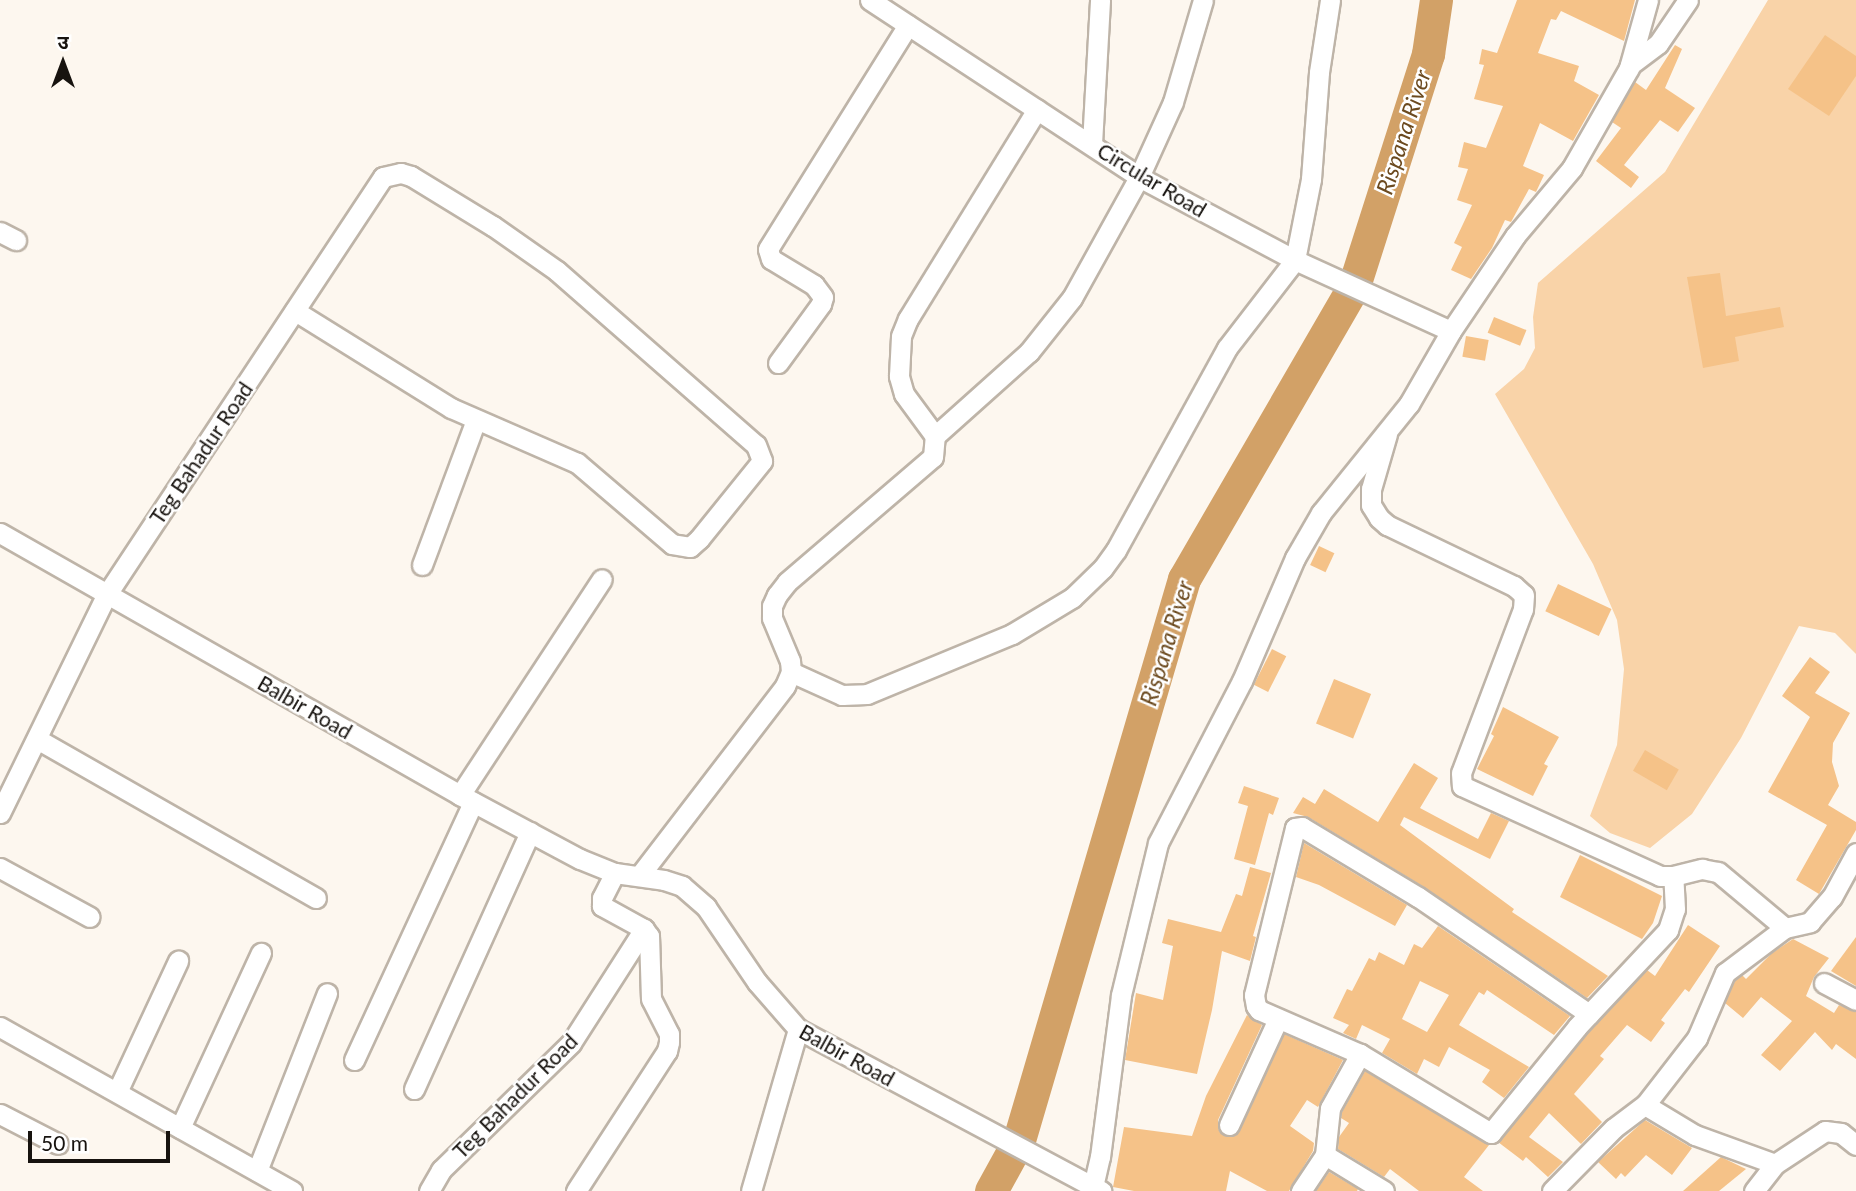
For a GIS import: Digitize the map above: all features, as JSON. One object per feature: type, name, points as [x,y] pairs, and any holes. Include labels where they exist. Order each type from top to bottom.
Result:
[{"type":"street","name":"Circular Road","points":[[870,0],[1139,177],[1296,260],[1451,331]]},
{"type":"street","points":[[1092,144],[1100,0]]},
{"type":"street","points":[[935,436],[1029,352],[1053,326],[1072,298],[1139,177],[1173,102],[1202,0]]},
{"type":"street","points":[[791,672],[842,695],[867,694],[989,645],[1072,598],[1116,550],[1227,348],[1296,260],[1311,179],[1319,72],[1330,0]]},
{"type":"street","points":[[1091,1188],[1100,1157],[1121,995],[1158,842],[1242,681],[1295,558],[1321,513],[1420,387],[1451,331],[1515,236],[1572,168],[1630,65],[1648,0]]},
{"type":"street","points":[[1630,65],[1658,44],[1688,0]]},
{"type":"street","points":[[778,363],[821,304],[823,297],[814,285],[771,259],[768,248],[908,25]]},
{"type":"street","points":[[640,876],[785,686],[791,672],[790,661],[772,618],[772,606],[777,595],[788,582],[926,466],[936,447],[935,436],[904,394],[899,376],[901,335],[908,319],[1037,109]]},
{"type":"street","name":"Teg Bahadur Road","points":[[0,813],[107,594],[383,177],[401,173],[411,176],[493,226],[557,271],[756,445],[762,461],[699,539],[690,547],[681,547],[672,544],[578,463],[538,443],[477,420]]},
{"type":"street","points":[[295,311],[430,396],[477,420],[422,565]]},
{"type":"street","points":[[1388,428],[1371,489],[1371,505],[1379,518],[1387,525],[1514,586],[1524,594],[1523,609],[1461,772],[1462,786],[1660,876],[1673,876],[1702,869],[1718,872],[1782,926]]},
{"type":"street","name":"Balbir Road","points":[[0,533],[530,832],[615,873],[664,880],[695,895],[757,982],[798,1029],[1091,1188]]},
{"type":"street","points":[[354,1060],[466,798],[602,579]]},
{"type":"street","points":[[37,739],[316,898]]},
{"type":"street","points":[[1589,1014],[1418,897],[1300,826],[1291,836],[1254,995],[1259,1010],[1360,1054],[1493,1133],[1535,1075],[1668,930],[1675,909],[1673,876]]},
{"type":"street","points":[[414,1089],[530,832]]},
{"type":"street","points":[[1552,1191],[1614,1128],[1645,1105],[1697,1038],[1721,978],[1782,926],[1810,922],[1832,897],[1856,853]]},
{"type":"street","points":[[0,867],[90,917]]},
{"type":"street","points":[[576,1191],[667,1051],[669,1042],[669,1034],[651,999],[652,946],[644,929],[602,906],[602,898],[615,873]]},
{"type":"street","name":"Teg Bahadur Road","points":[[429,1191],[441,1170],[571,1043],[644,929]]},
{"type":"street","points":[[180,1128],[261,953]]},
{"type":"street","points":[[117,1092],[178,961]]},
{"type":"street","points":[[1824,983],[1856,1000]]},
{"type":"street","points":[[257,1171],[327,993]]},
{"type":"street","points":[[1229,1125],[1278,1019]]},
{"type":"street","points":[[0,1027],[292,1191]]},
{"type":"street","points":[[751,1191],[798,1029]]},
{"type":"street","points":[[1301,1191],[1325,1155],[1330,1108],[1360,1054]]},
{"type":"street","points":[[1645,1105],[1695,1135],[1775,1164]]},
{"type":"street","points":[[0,1114],[58,1144]]},
{"type":"street","points":[[1754,1191],[1775,1164],[1825,1131],[1840,1133],[1856,1145]]},
{"type":"street","points":[[1325,1155],[1384,1191]]},
{"type":"shaded area","points":[[1768,0],[1856,0],[1856,654],[1835,633],[1799,626],[1741,738],[1692,814],[1650,848],[1610,833],[1590,816],[1617,745],[1624,669],[1617,620],[1593,564],[1495,394],[1524,369],[1535,348],[1533,317],[1538,283],[1665,172]]},
{"type":"building","points":[[1517,0],[1635,0],[1624,41],[1561,11],[1556,20],[1551,19],[1538,53],[1579,66],[1574,81],[1599,95],[1573,141],[1540,123],[1523,166],[1544,175],[1536,192],[1529,189],[1511,222],[1505,220],[1492,248],[1471,279],[1451,270],[1462,247],[1454,243],[1472,205],[1457,200],[1468,169],[1458,167],[1464,142],[1486,148],[1503,106],[1474,99],[1484,65],[1479,64],[1482,49],[1497,53]]},
{"type":"building","points":[[1825,35],[1856,56],[1856,76],[1829,116],[1788,89]]},
{"type":"building","points":[[1675,45],[1682,49],[1665,88],[1695,108],[1678,132],[1660,120],[1624,165],[1639,177],[1631,188],[1596,161],[1621,128],[1612,122],[1635,82],[1646,90]]},
{"type":"building","points":[[1720,273],[1726,316],[1780,307],[1784,327],[1735,337],[1739,361],[1703,368],[1687,277]]},
{"type":"building","points":[[1494,317],[1526,330],[1520,346],[1488,333]]},
{"type":"building","points":[[1466,336],[1489,340],[1485,361],[1462,357]]},
{"type":"building","points":[[1319,546],[1334,553],[1326,572],[1310,565]]},
{"type":"building","points":[[1558,584],[1611,609],[1599,636],[1545,611]]},
{"type":"building","points":[[1272,649],[1286,656],[1268,692],[1254,685]]},
{"type":"building","points":[[1810,657],[1830,672],[1815,693],[1850,713],[1833,743],[1832,762],[1839,786],[1828,805],[1856,822],[1856,830],[1819,894],[1796,880],[1827,825],[1768,792],[1810,717],[1782,696]]},
{"type":"building","points":[[1334,679],[1371,694],[1353,738],[1316,724]]},
{"type":"building","points":[[1503,707],[1559,737],[1544,764],[1548,766],[1533,796],[1477,769],[1494,736],[1491,734]]},
{"type":"building","points":[[1645,750],[1679,770],[1667,790],[1633,771]]},
{"type":"building","points":[[1414,763],[1438,778],[1420,808],[1478,839],[1491,813],[1509,821],[1490,859],[1404,817],[1400,825],[1514,909],[1512,912],[1608,976],[1587,998],[1424,887],[1308,817],[1293,813],[1303,797],[1315,804],[1324,789],[1378,822]]},
{"type":"building","points":[[1244,786],[1279,798],[1273,815],[1269,813],[1255,865],[1234,859],[1248,806],[1238,803]]},
{"type":"building","points":[[1304,843],[1407,905],[1395,926],[1319,885],[1296,877]]},
{"type":"building","points":[[1580,855],[1662,896],[1653,923],[1642,939],[1560,897]]},
{"type":"building","points":[[1250,867],[1271,873],[1253,936],[1256,937],[1250,961],[1222,951],[1197,1074],[1125,1060],[1136,993],[1163,1000],[1173,946],[1162,943],[1168,919],[1221,932],[1236,894],[1242,896]]},
{"type":"building","points":[[1688,925],[1720,946],[1689,992],[1685,989],[1661,1020],[1665,1023],[1651,1042],[1627,1025],[1600,1056],[1604,1059],[1574,1094],[1602,1122],[1581,1144],[1549,1113],[1529,1137],[1563,1162],[1548,1177],[1526,1157],[1523,1161],[1498,1142],[1586,1035],[1647,970],[1655,976]]},
{"type":"building","points":[[1438,926],[1570,1016],[1554,1035],[1487,990],[1484,995],[1479,992],[1459,1025],[1529,1067],[1504,1098],[1482,1082],[1490,1070],[1449,1047],[1439,1067],[1424,1059],[1417,1074],[1382,1053],[1390,1039],[1362,1025],[1356,1039],[1343,1033],[1349,1025],[1333,1018],[1347,989],[1352,991],[1369,958],[1375,961],[1379,952],[1404,965],[1414,944],[1422,948]],"holes":[[[1420,981],[1449,995],[1427,1032],[1402,1019]]]},
{"type":"building","points":[[1856,937],[1856,986],[1831,971]]},
{"type":"building","points":[[1793,939],[1829,958],[1814,977],[1806,996],[1834,1013],[1839,1005],[1856,1012],[1856,1059],[1836,1044],[1832,1050],[1815,1032],[1780,1071],[1761,1055],[1792,1021],[1761,997],[1743,1018],[1725,1003],[1735,981],[1742,975],[1746,979],[1772,953]]},
{"type":"building","points":[[1247,1015],[1262,1025],[1218,1120],[1219,1131],[1225,1136],[1235,1135],[1240,1130],[1284,1034],[1343,1060],[1318,1107],[1307,1100],[1290,1126],[1314,1143],[1313,1151],[1289,1191],[1267,1191],[1230,1171],[1226,1191],[1134,1191],[1113,1187],[1124,1127],[1192,1136],[1206,1096]]},
{"type":"building","points":[[1365,1071],[1489,1145],[1464,1177],[1483,1191],[1419,1191],[1390,1169],[1384,1177],[1338,1149],[1339,1137],[1349,1123],[1341,1118],[1342,1112]]},
{"type":"building","points":[[1645,1120],[1692,1148],[1672,1175],[1646,1155],[1625,1177],[1621,1173],[1616,1179],[1598,1162]]},
{"type":"building","points":[[1721,1157],[1746,1169],[1719,1191],[1683,1191]]},
{"type":"building","points":[[1329,1172],[1358,1189],[1357,1191],[1316,1191]]},
{"type":"waterway","name":"Rispana River","points":[[991,1191],[1019,1140],[1184,579],[1354,286],[1428,54],[1436,0]]}]
